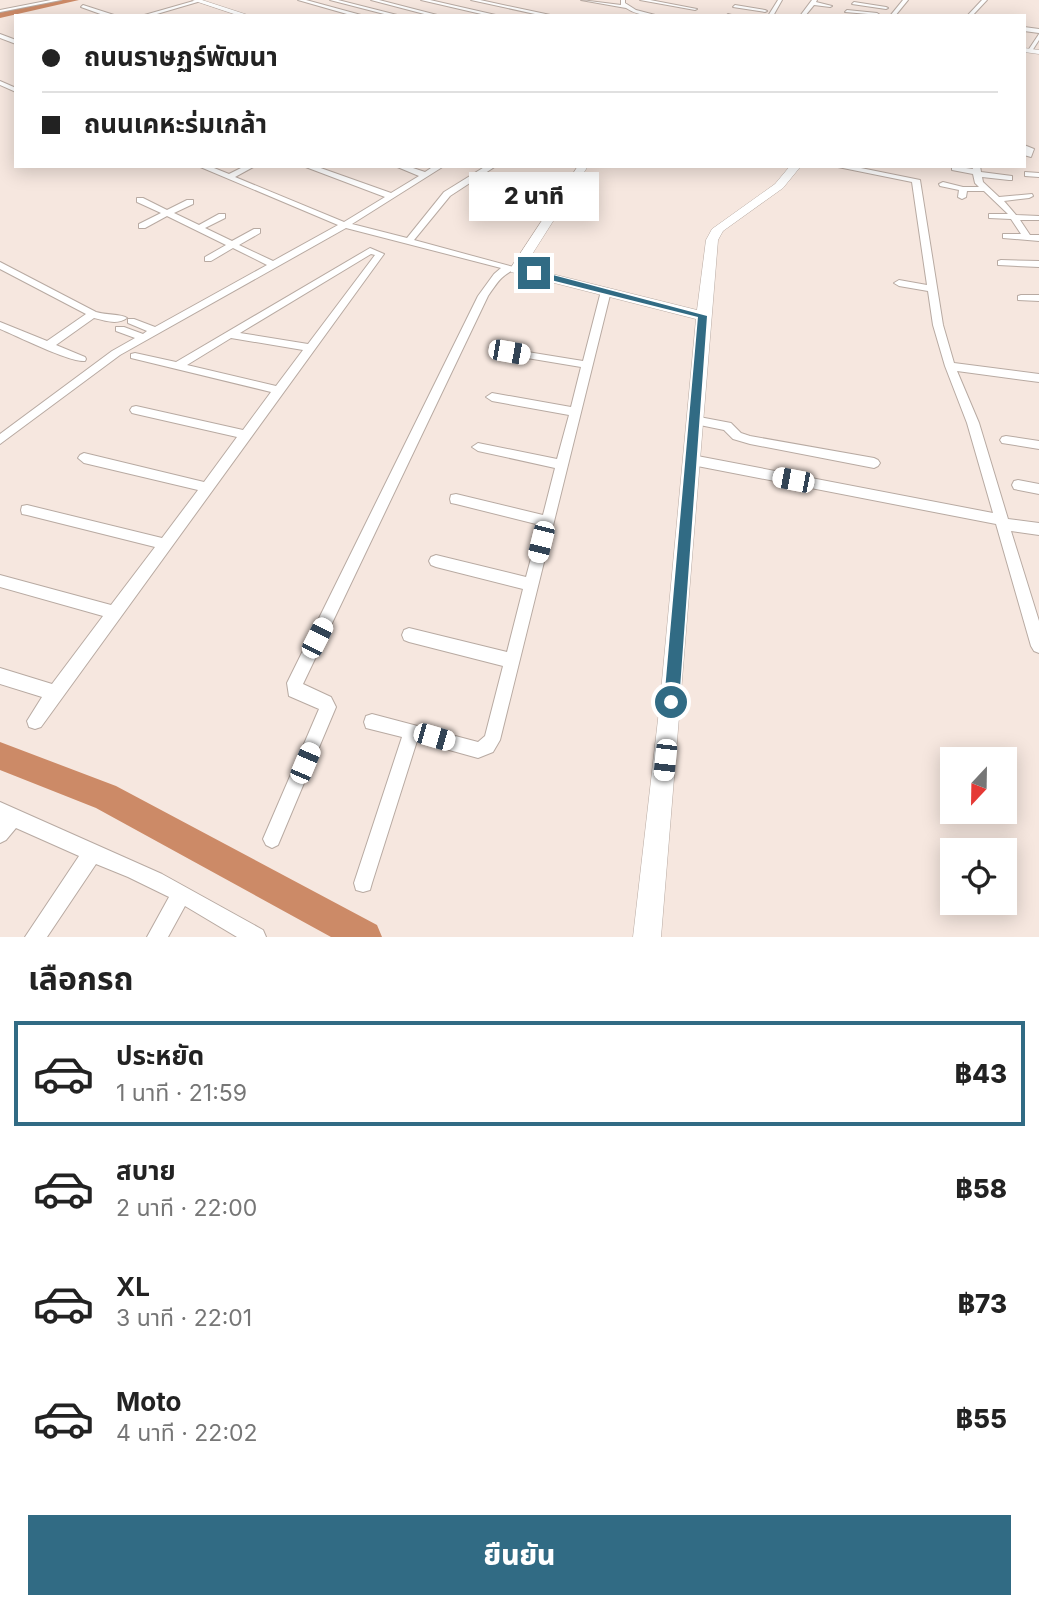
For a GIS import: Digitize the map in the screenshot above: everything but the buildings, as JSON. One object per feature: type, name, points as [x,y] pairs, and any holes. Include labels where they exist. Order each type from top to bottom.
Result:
[{"type":"street","points":[[1,10],[59,0]]},
{"type":"street","points":[[300,0],[354,14]]},
{"type":"street","points":[[332,0],[391,14]]},
{"type":"street","points":[[373,0],[432,14]]},
{"type":"street","points":[[423,0],[489,14]]},
{"type":"street","points":[[473,0],[543,14]]},
{"type":"street","points":[[583,0],[624,3],[652,14]]},
{"type":"street","points":[[642,0],[695,9]]},
{"type":"street","points":[[693,0],[712,3]]},
{"type":"street","points":[[731,14],[742,0]]},
{"type":"street","points":[[755,0],[771,3]]},
{"type":"street","points":[[735,6],[768,13],[780,0]]},
{"type":"street","points":[[896,0],[905,1]]},
{"type":"street","points":[[971,14],[985,0]]},
{"type":"street","points":[[150,14],[197,1],[233,14]]},
{"type":"street","points":[[844,13],[856,1],[886,8]]},
{"type":"street","points":[[803,14],[814,2],[830,6]]},
{"type":"street","points":[[83,6],[106,14]]},
{"type":"street","points":[[806,10],[823,12]]},
{"type":"street","points":[[178,14],[186,11]]},
{"type":"street","points":[[413,14],[421,11]]},
{"type":"street","points":[[1031,51],[1039,35]]},
{"type":"street","points":[[1026,148],[1030,149],[1028,155]]},
{"type":"street","points":[[207,168],[345,225],[703,316]]},
{"type":"street","points":[[229,177],[247,168]]},
{"type":"street","points":[[313,168],[391,196]]},
{"type":"street","points":[[405,168],[425,175]]},
{"type":"street","points":[[0,440],[61,392],[155,331],[345,225],[437,168]]},
{"type":"street","points":[[408,242],[447,194],[489,168]]},
{"type":"street","points":[[272,839],[328,707],[325,703],[295,690],[295,683],[483,296],[511,268],[582,168]]},
{"type":"street","points":[[647,937],[671,702],[703,316],[715,232],[779,186],[794,168]]},
{"type":"street","points":[[848,168],[916,180],[932,289],[950,366],[972,423],[1039,646]]},
{"type":"street","points":[[955,168],[1009,178]]},
{"type":"street","points":[[976,171],[986,189],[1017,218],[1028,238]]},
{"type":"street","points":[[1028,174],[1039,175]]},
{"type":"street","points":[[943,184],[963,193],[986,189]]},
{"type":"street","points":[[999,199],[1029,196]]},
{"type":"street","points":[[139,200],[274,265]]},
{"type":"street","points":[[142,226],[190,202]]},
{"type":"street","points":[[198,229],[222,216]]},
{"type":"street","points":[[992,216],[1039,218]]},
{"type":"street","points":[[208,259],[257,232]]},
{"type":"street","points":[[1006,236],[1039,238]]},
{"type":"street","points":[[35,721],[310,348],[375,253],[391,237]]},
{"type":"street","points":[[176,367],[375,253]]},
{"type":"street","points":[[1001,263],[1039,264]]},
{"type":"street","points":[[0,265],[93,314],[155,331]]},
{"type":"street","points":[[899,283],[932,289]]},
{"type":"street","points":[[373,722],[478,750],[492,740],[510,660],[563,465],[606,290]]},
{"type":"street","points":[[1021,298],[1039,298]]},
{"type":"street","points":[[47,345],[93,314]]},
{"type":"street","points":[[118,323],[144,338]]},
{"type":"street","points":[[0,325],[81,359]]},
{"type":"street","points":[[231,334],[310,348]]},
{"type":"street","points":[[509,352],[588,365]]},
{"type":"street","points":[[135,356],[278,390]]},
{"type":"street","points":[[950,366],[1039,377]]},
{"type":"street","points":[[492,397],[575,412]]},
{"type":"street","points":[[136,410],[246,435]]},
{"type":"street","points":[[694,420],[727,426],[737,436],[750,440],[873,463]]},
{"type":"street","points":[[1006,440],[1039,445]]},
{"type":"street","points":[[478,447],[563,465]]},
{"type":"street","points":[[84,458],[206,487]]},
{"type":"street","points":[[692,460],[1039,529]]},
{"type":"street","points":[[1018,485],[1039,489]]},
{"type":"street","points":[[456,499],[547,521]]},
{"type":"street","points":[[27,510],[165,544]]},
{"type":"street","points":[[436,561],[530,584]]},
{"type":"street","points":[[0,581],[115,612]]},
{"type":"street","points":[[409,635],[510,660]]},
{"type":"street","points":[[0,676],[55,693]]},
{"type":"street","points":[[363,883],[412,731]]},
{"type":"street","points":[[0,834],[7,814],[115,861],[181,894],[256,937]]},
{"type":"street","points":[[35,937],[92,853]]},
{"type":"street","points":[[157,937],[181,894]]},
{"type":"waterway","points":[[0,15],[75,0]]},
{"type":"waterway","points":[[0,756],[105,797],[365,937]]},
{"type":"route","points":[[534,273],[703,316],[671,702]]}]
